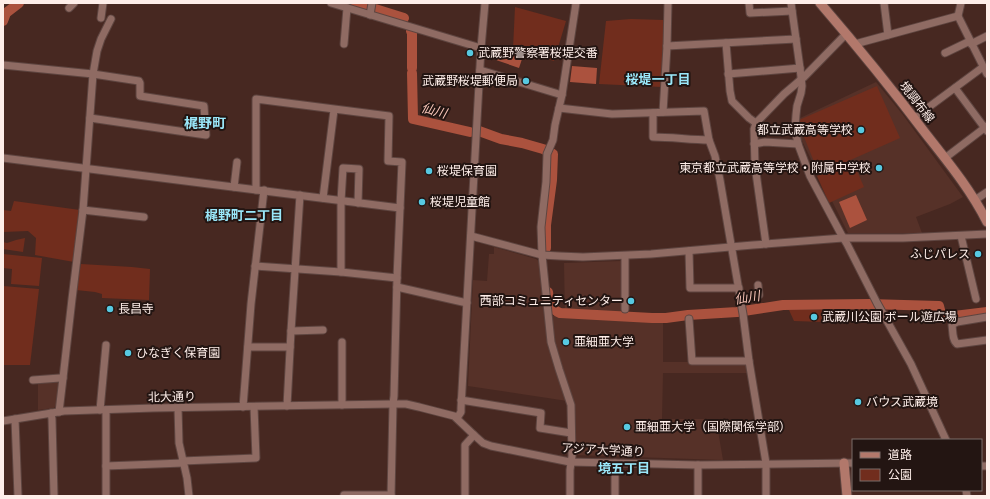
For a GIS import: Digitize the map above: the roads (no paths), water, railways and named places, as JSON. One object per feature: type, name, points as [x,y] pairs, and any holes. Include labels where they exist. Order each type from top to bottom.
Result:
[{"type":"main road","name":"境調布線","points":[[820,3],[855,44],[945,158],[975,200],[987,222]]},
{"type":"main road","points":[[847,496],[848,463]]},
{"type":"street","points":[[101,18],[103,3]]},
{"type":"street","points":[[331,3],[347,8],[371,8],[481,48]]},
{"type":"street","points":[[457,418],[461,412],[481,48],[485,3]]},
{"type":"street","points":[[570,496],[570,462],[572,456],[571,405],[551,342],[542,255],[541,228],[549,151],[562,96],[576,3]]},
{"type":"street","points":[[663,112],[668,3]]},
{"type":"street","points":[[749,3],[750,13],[792,11]]},
{"type":"street","points":[[791,3],[800,68],[803,78],[797,106],[795,129],[798,144],[813,181],[878,305],[911,364],[946,439]]},
{"type":"street","points":[[884,3],[888,35]]},
{"type":"street","points":[[961,3],[958,16],[987,74]]},
{"type":"street","points":[[344,44],[347,8]]},
{"type":"street","points":[[855,44],[958,16]]},
{"type":"street","points":[[54,496],[52,419],[64,378],[83,210],[93,74],[97,51],[111,19]]},
{"type":"street","points":[[766,244],[755,166],[754,129],[756,123],[846,34]]},
{"type":"street","points":[[945,53],[987,36]]},
{"type":"street","points":[[667,46],[796,39]]},
{"type":"street","points":[[726,43],[728,74],[732,101],[756,123]]},
{"type":"street","points":[[3,66],[93,74],[139,81],[140,96],[204,106],[206,135],[90,118]]},
{"type":"street","points":[[914,118],[983,67]]},
{"type":"street","points":[[728,74],[800,68]]},
{"type":"street","points":[[480,70],[562,96]]},
{"type":"street","points":[[945,158],[986,128],[955,88]]},
{"type":"street","points":[[256,190],[256,99],[389,116],[388,161],[402,162],[391,495],[344,495]]},
{"type":"street","points":[[559,108],[612,114],[704,112],[720,180],[741,299],[766,463],[766,496]]},
{"type":"street","points":[[323,198],[334,110]]},
{"type":"street","points":[[652,113],[653,137],[710,140]]},
{"type":"street","points":[[754,144],[765,142],[798,144]]},
{"type":"street","points":[[3,158],[400,208]]},
{"type":"street","points":[[234,187],[237,162]]},
{"type":"street","points":[[341,272],[341,201],[343,168],[359,169],[358,203]]},
{"type":"street","points":[[243,407],[255,266],[264,190]]},
{"type":"street","points":[[975,200],[987,192]]},
{"type":"street","points":[[287,406],[300,196]]},
{"type":"street","points":[[83,210],[144,218]]},
{"type":"street","points":[[470,236],[542,255],[625,256],[843,238],[903,238],[987,234]]},
{"type":"street","points":[[961,236],[976,299]]},
{"type":"street","points":[[689,251],[690,288],[739,288]]},
{"type":"street","points":[[625,256],[625,309]]},
{"type":"street","points":[[255,266],[295,268],[397,278]]},
{"type":"street","points":[[741,299],[760,296],[758,285]]},
{"type":"street","points":[[397,287],[467,303]]},
{"type":"street","points":[[987,317],[957,322],[952,325],[954,340],[957,344],[987,340]]},
{"type":"street","points":[[689,319],[692,361],[750,360]]},
{"type":"street","points":[[291,331],[323,330]]},
{"type":"street","points":[[342,342],[342,405]]},
{"type":"street","points":[[106,345],[103,410],[106,496]]},
{"type":"street","points":[[248,347],[290,347]]},
{"type":"street","points":[[33,380],[64,378]]},
{"type":"street","points":[[461,400],[541,413],[540,428],[571,433]]},
{"type":"street","name":"アジア大学通り","points":[[342,405],[406,404],[449,414],[457,418],[483,443],[491,446],[570,462],[615,464],[848,463]]},
{"type":"street","name":"北大通り","points":[[3,421],[55,412],[342,405]]},
{"type":"street","points":[[106,466],[256,458],[254,407]]},
{"type":"street","points":[[178,408],[178,435],[189,496]]},
{"type":"street","points":[[15,419],[18,496]]},
{"type":"street","points":[[465,496],[465,445],[474,435]]},
{"type":"street","points":[[615,464],[615,496]]},
{"type":"street","points":[[698,464],[698,496]]},
{"type":"waterway","name":"仙川","points":[[3,21],[6,13],[19,3]]},
{"type":"waterway","name":"仙川","points":[[356,3],[404,18]]},
{"type":"waterway","name":"仙川","points":[[411,31],[412,68]]},
{"type":"waterway","name":"仙川","points":[[412,73],[413,119],[470,132]]},
{"type":"waterway","name":"仙川","points":[[479,131],[501,139],[543,149],[553,154],[552,180],[546,225],[546,248]]},
{"type":"waterway","name":"仙川","points":[[548,292],[551,305],[560,313],[652,318],[737,312],[783,305],[869,304],[939,306],[941,314],[946,317],[987,312]]},
{"type":"place","name":"武蔵野警察署桜堤交番","points":[[470,53]]},
{"type":"place","name":"武蔵野桜堤郵便局","points":[[526,81]]},
{"type":"place","name":"都立武蔵高等学校","points":[[861,130]]},
{"type":"place","name":"東京都立武蔵高等学校・附属中学校","points":[[879,168]]},
{"type":"place","name":"桜堤保育園","points":[[429,171]]},
{"type":"place","name":"桜堤児童館","points":[[422,202]]},
{"type":"place","name":"ふじパレス","points":[[978,254]]},
{"type":"place","name":"西部コミュニティセンター","points":[[631,301]]},
{"type":"place","name":"長昌寺","points":[[110,309]]},
{"type":"place","name":"武蔵川公園 ボール遊広場","points":[[814,317]]},
{"type":"place","name":"亜細亜大学","points":[[566,342]]},
{"type":"place","name":"ひなぎく保育園","points":[[128,353]]},
{"type":"place","name":"バウス武蔵境","points":[[858,402]]},
{"type":"place","name":"亜細亜大学（国際関係学部）","points":[[627,427]]},
{"type":"district","name":"桜堤一丁目","points":[[658,79]]},
{"type":"district","name":"梶野町","points":[[205,123]]},
{"type":"district","name":"梶野町二丁目","points":[[244,215]]},
{"type":"district","name":"境五丁目","points":[[624,468]]}]
